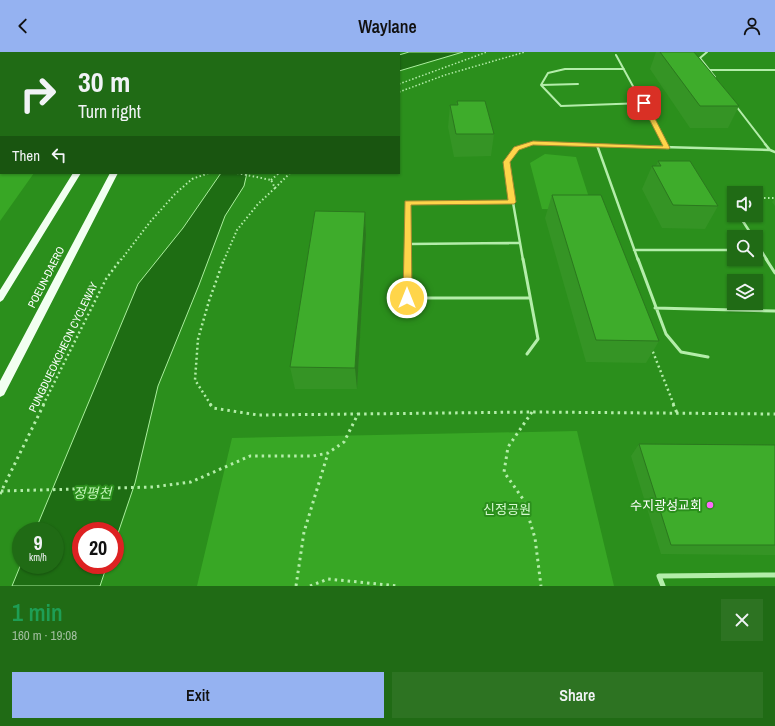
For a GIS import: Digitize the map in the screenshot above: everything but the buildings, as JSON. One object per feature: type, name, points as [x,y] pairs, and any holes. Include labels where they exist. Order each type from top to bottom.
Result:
[{"type":"main road","points":[[0,298],[76,174]]},
{"type":"main road","name":"POEUN-DAERO","points":[[0,392],[113,174]]},
{"type":"street","points":[[662,586],[660,576],[775,575]]},
{"type":"lane","points":[[707,52],[700,58],[719,83]]},
{"type":"lane","points":[[616,55],[644,103],[667,148]]},
{"type":"lane","points":[[541,85],[548,73],[565,69],[624,69]]},
{"type":"lane","points":[[710,70],[775,70]]},
{"type":"lane","points":[[541,85],[578,84]]},
{"type":"lane","points":[[541,85],[561,106],[644,103]]},
{"type":"lane","points":[[733,101],[770,150]]},
{"type":"lane","points":[[527,354],[538,339],[512,202],[506,162],[516,148],[533,143],[770,150],[775,152]]},
{"type":"lane","points":[[596,145],[655,308],[666,334],[681,352],[708,357]]},
{"type":"lane","points":[[512,202],[408,203],[407,298],[530,298]]},
{"type":"lane","points":[[408,244],[520,244]]},
{"type":"lane","points":[[634,250],[727,250]]},
{"type":"lane","points":[[763,254],[775,273]]},
{"type":"lane","points":[[655,308],[775,311]]},
{"type":"path","points":[[400,84],[487,52]]},
{"type":"path","points":[[400,92],[478,65],[525,52]]},
{"type":"path","name":"PUNGDUEOKCHEON CYCLEWAY","points":[[1,493],[106,279],[150,222],[175,194],[192,179],[206,174]]},
{"type":"path","points":[[242,174],[271,180]]},
{"type":"path","points":[[271,180],[278,174]]},
{"type":"path","points":[[289,174],[258,204],[237,230],[209,301],[198,339],[195,380],[213,408],[258,415],[532,412],[775,414]]},
{"type":"path","points":[[271,180],[275,188]]},
{"type":"path","points":[[763,198],[775,198]]},
{"type":"path","points":[[532,412],[508,447],[504,472],[523,499],[535,538],[541,586]]},
{"type":"path","points":[[1,493],[153,487],[191,482],[250,456],[313,456],[328,453],[344,442],[358,414]]},
{"type":"path","points":[[296,586],[304,532],[328,453]]},
{"type":"path","points":[[310,586],[328,579],[398,586]]},
{"type":"green space","points":[[545,154],[576,157],[593,210],[542,209],[530,163]]},
{"type":"green space","points":[[0,174],[33,174],[0,221]]},
{"type":"green space","name":"신정공원","points":[[577,431],[614,586],[197,586],[232,438]]},
{"type":"water","points":[[409,52],[463,52],[400,71],[400,55]]},
{"type":"water","name":"정평천","points":[[220,174],[247,174],[244,186],[225,216],[158,386],[135,483],[122,522],[72,522],[72,574],[104,574],[100,586],[12,586],[17,574],[64,574],[64,522],[39,522],[138,284],[183,228]]},
{"type":"place","name":"수지광성교회","points":[[710,505]]},
{"type":"route","points":[[407,298],[408,203],[512,202],[506,162],[516,148],[533,143],[667,148],[644,103]]}]
